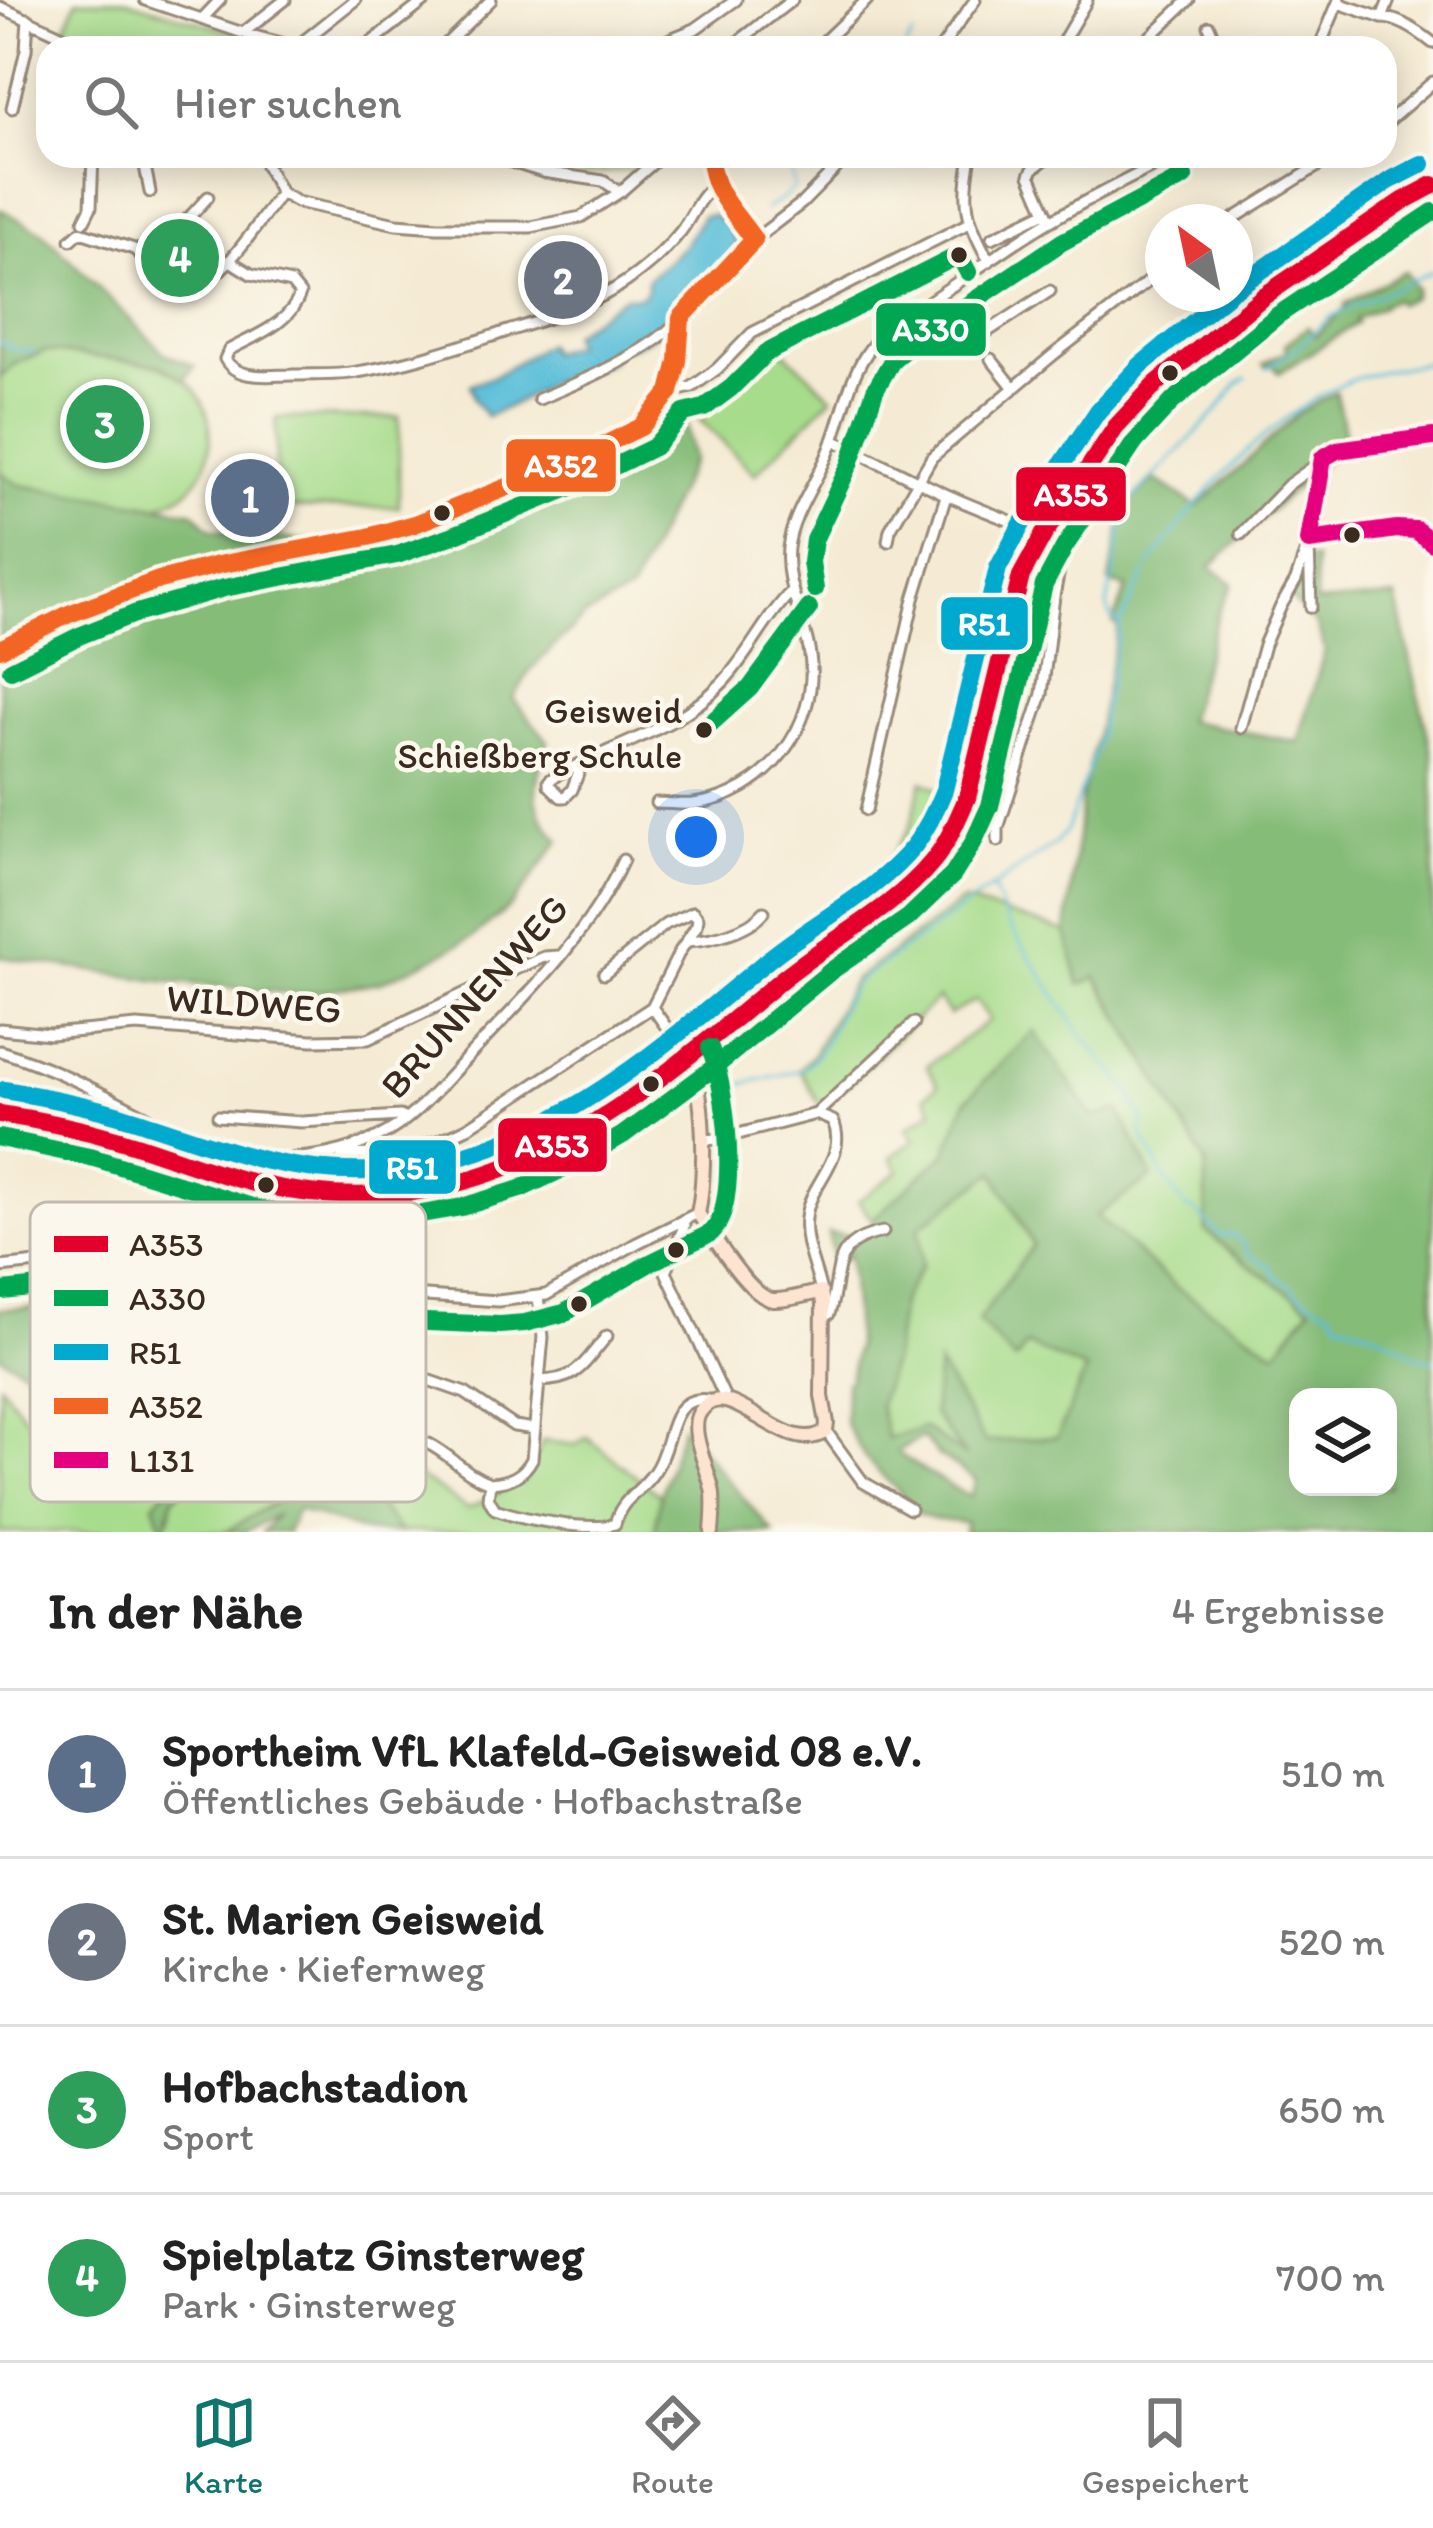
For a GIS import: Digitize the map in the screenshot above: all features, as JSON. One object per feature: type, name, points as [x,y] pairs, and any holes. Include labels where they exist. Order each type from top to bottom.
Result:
[{"type":"main road","points":[[0,1114],[109,1137],[268,1186],[382,1194],[459,1184],[532,1160],[615,1113],[814,953],[909,888],[939,856],[968,798],[1027,562],[1116,427],[1156,384],[1264,296],[1402,201],[1433,185]]},
{"type":"main road","points":[[688,1058],[693,1065],[703,1140],[698,1213],[722,1251],[762,1296],[772,1300],[821,1292],[824,1317],[821,1396],[826,1431],[800,1437],[720,1401],[700,1412],[696,1426],[714,1497],[712,1532]]},
{"type":"street","points":[[0,7],[17,0]]},
{"type":"street","points":[[145,0],[254,36]]},
{"type":"street","points":[[202,19],[220,0]]},
{"type":"street","points":[[243,33],[285,0]]},
{"type":"street","points":[[312,36],[355,0]]},
{"type":"street","points":[[380,36],[427,0]]},
{"type":"street","points":[[454,36],[491,0]]},
{"type":"street","points":[[678,36],[736,0]]},
{"type":"street","points":[[746,36],[792,0]]},
{"type":"street","points":[[830,36],[867,0]]},
{"type":"street","points":[[950,36],[975,0]]},
{"type":"street","points":[[1066,36],[1087,0]]},
{"type":"street","points":[[1151,36],[1189,0]]},
{"type":"street","points":[[1382,18],[1389,0]]},
{"type":"street","points":[[1324,36],[1338,2],[1388,17],[1433,43]]},
{"type":"street","points":[[0,7],[64,36]]},
{"type":"street","points":[[12,108],[28,19]]},
{"type":"street","points":[[1209,26],[1213,36]]},
{"type":"street","points":[[1397,114],[1433,82]]},
{"type":"street","points":[[84,221],[91,207],[93,168]]},
{"type":"street","points":[[145,168],[150,192]]},
{"type":"street","points":[[267,168],[281,193],[297,202],[380,221],[437,227],[532,227],[581,217],[647,168]]},
{"type":"street","points":[[530,168],[603,181],[620,192]]},
{"type":"street","points":[[710,168],[713,187],[754,240]]},
{"type":"street","points":[[538,399],[654,341],[754,240],[802,203],[836,168]]},
{"type":"street","points":[[969,168],[969,223],[989,260]]},
{"type":"street","points":[[1034,168],[1030,176],[1047,217]]},
{"type":"street","points":[[992,238],[1148,168]]},
{"type":"street","points":[[1253,206],[1315,168]]},
{"type":"street","points":[[230,261],[251,274],[291,283],[300,294],[295,310],[283,320],[229,350],[225,359],[235,371],[260,376],[352,373],[430,357],[594,299],[627,281],[664,251],[713,187]]},
{"type":"street","points":[[71,240],[80,232],[129,246],[181,292],[190,290],[230,261],[281,193]]},
{"type":"street","points":[[148,262],[208,197]]},
{"type":"street","points":[[656,803],[692,804],[733,791],[758,777],[792,740],[808,700],[812,673],[806,635],[791,592],[791,534],[833,440],[853,380],[874,343],[1047,217]]},
{"type":"street","points":[[670,392],[692,387],[752,333],[969,223]]},
{"type":"street","points":[[888,541],[932,457],[1145,284]]},
{"type":"street","points":[[938,296],[976,339],[1050,291]]},
{"type":"street","points":[[0,649],[69,614],[160,580],[368,537],[442,514],[565,464],[640,427],[670,392],[681,318]]},
{"type":"street","points":[[991,358],[1014,388]]},
{"type":"street","points":[[1241,534],[1280,493],[1336,450],[1433,437]]},
{"type":"street","points":[[833,440],[946,496],[1064,545],[1042,694],[998,828],[998,841]]},
{"type":"street","points":[[1241,728],[1264,645],[1309,542],[1323,458]]},
{"type":"street","points":[[866,810],[914,599],[946,496]]},
{"type":"street","points":[[1309,542],[1397,529],[1416,530],[1433,543]]},
{"type":"street","points":[[1309,542],[1311,607]]},
{"type":"street","points":[[582,764],[650,734],[701,703],[743,659],[791,592]]},
{"type":"street","name":"BRUNNENWEG","points":[[218,1152],[292,1160],[336,1153],[382,1135],[405,1119],[559,956],[612,885],[617,867]]},
{"type":"street","points":[[336,1153],[425,1147],[467,1128],[652,1007],[698,918],[693,912],[666,923],[604,974]]},
{"type":"street","points":[[687,941],[719,936],[752,923],[764,912]]},
{"type":"street","name":"WILDWEG","points":[[0,1029],[50,1034],[137,1026],[312,1040],[368,1039],[544,957],[559,956]]},
{"type":"street","points":[[652,1007],[688,1058]]},
{"type":"street","points":[[703,1140],[816,1114],[914,1023]]},
{"type":"street","points":[[0,1051],[92,1086],[218,1152],[212,1170]]},
{"type":"street","points":[[816,1114],[833,1121],[838,1137],[805,1220],[821,1292]]},
{"type":"street","points":[[218,1115],[302,1122],[405,1119]]},
{"type":"street","points":[[0,1142],[76,1159],[199,1202]]},
{"type":"street","points":[[426,1296],[498,1301],[538,1297],[698,1213]]},
{"type":"street","points":[[682,1220],[684,1226],[666,1272],[720,1401]]},
{"type":"street","points":[[824,1317],[832,1306],[845,1249],[857,1239],[883,1232]]},
{"type":"street","points":[[0,1267],[30,1264]]},
{"type":"street","points":[[428,1444],[490,1483],[505,1482],[528,1467],[543,1337],[538,1297]]},
{"type":"street","points":[[539,1381],[572,1376],[607,1336]]},
{"type":"street","points":[[426,1381],[465,1393],[514,1426],[535,1430]]},
{"type":"street","points":[[490,1483],[488,1498],[495,1509],[558,1525],[604,1530],[615,1524],[619,1508],[652,1476],[679,1411],[697,1399],[720,1401]]},
{"type":"street","points":[[826,1431],[863,1481],[910,1510]]},
{"type":"green space","points":[[77,0],[126,0],[246,36],[76,36],[64,30]]},
{"type":"green space","points":[[548,168],[642,168],[585,174]]},
{"type":"green space","points":[[0,209],[42,232],[164,353],[195,366],[184,380],[159,365],[46,351],[16,363],[0,378]]},
{"type":"green space","points":[[175,235],[209,261],[201,267],[207,275],[180,288],[154,264],[155,255]]},
{"type":"green space","points":[[1404,271],[1416,289],[1413,298],[1398,304],[1395,299],[1356,319],[1357,323],[1279,373],[1272,364],[1263,364],[1286,351],[1285,344],[1308,327],[1315,336],[1345,304]]},
{"type":"green space","points":[[775,342],[832,397],[755,474],[699,419]]},
{"type":"green space","points":[[46,351],[151,364],[186,380],[202,402],[210,428],[208,457],[196,482],[175,499],[156,506],[18,485],[0,472],[0,378],[16,363]]},
{"type":"green space","points":[[1336,392],[1346,442],[1210,567],[1233,584],[1220,608],[1187,721],[1298,742],[1325,650],[1316,624],[1291,599],[1301,559],[1315,559],[1316,603],[1396,597],[1433,758],[1433,1532],[964,1532],[966,1523],[932,1519],[903,1508],[906,1499],[866,1459],[845,1423],[846,1382],[856,1345],[849,1254],[835,1267],[828,1233],[855,1236],[879,1230],[872,1220],[946,1153],[967,1099],[1034,1031],[1093,1117],[1119,1110],[1152,1177],[1096,1216],[1178,1289],[1276,1352],[1311,1307],[1206,1231],[1206,1163],[1097,977],[1080,985],[1066,932],[1083,788],[1118,627],[1113,622],[1127,588],[1109,582],[1125,506],[1155,479],[1197,507],[1299,413]],"holes":[[[994,1172],[1033,1245],[978,1321],[1015,1361],[1027,1345],[1086,1370],[1057,1437],[985,1442],[938,1364],[933,1414],[966,1457],[924,1428],[887,1439],[879,1405],[893,1358],[901,1302],[922,1265],[919,1227]],[[922,1437],[938,1455],[976,1480],[970,1497],[897,1452]]]},
{"type":"green space","points":[[399,417],[399,507],[276,508],[276,418]]},
{"type":"green space","points":[[684,417],[693,459],[631,591],[584,617],[531,669],[513,699],[548,741],[539,769],[537,805],[560,840],[512,905],[473,937],[380,982],[301,994],[153,980],[0,957],[0,472],[19,485],[194,512],[212,531],[376,549],[552,482]]},
{"type":"green space","points":[[922,781],[960,799],[935,846],[901,885],[884,869],[911,825]]},
{"type":"green space","points":[[963,901],[1066,932],[1079,984],[1096,977],[1206,1163],[1206,1231],[1311,1306],[1276,1352],[1178,1289],[1095,1215],[1152,1177],[1094,1117],[967,1099],[946,1153],[872,1220],[858,1201],[899,1171],[891,1157],[915,1140],[907,1128],[933,1110],[925,1096],[938,1085],[927,1066],[990,1020],[976,1000],[949,1015],[938,998],[822,1109],[800,1069],[854,980]]},
{"type":"green space","points":[[993,1171],[1033,1245],[1016,1360],[1027,1345],[1086,1370],[1057,1438],[985,1443],[970,1461],[924,1428],[887,1440],[879,1405],[893,1358],[901,1302],[922,1265],[919,1227]]},
{"type":"green space","points":[[30,1308],[30,1373],[0,1356],[0,1309]]},
{"type":"green space","points":[[0,1384],[30,1423],[30,1502],[156,1502],[170,1518],[172,1502],[275,1502],[226,1532],[0,1532]]},
{"type":"green space","points":[[682,1427],[773,1532],[655,1532],[660,1496]]},
{"type":"green space","points":[[587,1437],[660,1496],[655,1532],[400,1532],[375,1502],[426,1502],[426,1482],[468,1509],[526,1479],[543,1441],[575,1445]]},
{"type":"green space","points":[[172,1502],[164,1532],[154,1504]]},
{"type":"green space","points":[[275,1502],[374,1502],[400,1532],[366,1532],[297,1509],[287,1532],[262,1532],[277,1514],[245,1532],[226,1532]]},
{"type":"water","points":[[713,215],[727,225],[737,242],[732,256],[663,328],[630,347],[614,350],[611,361],[566,382],[561,377],[486,416],[470,385],[497,375],[546,344],[550,353],[574,345],[571,334],[625,296],[645,293],[647,280],[684,246],[703,216]]},
{"type":"waterway","points":[[765,209],[794,188],[793,168]]},
{"type":"waterway","points":[[1267,368],[1330,317],[1433,271]]},
{"type":"waterway","points":[[0,342],[34,352]]},
{"type":"waterway","points":[[1149,566],[1211,488],[1286,419],[1354,379],[1433,361]]},
{"type":"waterway","points":[[704,1093],[801,1070],[819,1052],[856,982],[1055,844],[1067,829],[1096,748],[1120,625],[1107,606],[1126,506],[1246,378]]},
{"type":"waterway","points":[[1120,624],[1145,573]]},
{"type":"waterway","points":[[992,887],[1008,924],[1082,1035],[1128,1089],[1143,1119],[1141,1133],[1185,1207],[1221,1236],[1241,1241],[1248,1254],[1270,1266],[1295,1292],[1334,1313],[1337,1320],[1382,1335],[1433,1361]]},
{"type":"waterway","points":[[426,1204],[511,1184],[653,1123],[694,1096]]},
{"type":"waterway","points":[[0,1127],[116,1155],[256,1202]]},
{"type":"transit line","name":"R51","points":[[1253,276],[1389,181],[1422,164]]},
{"type":"transit line","name":"A352","points":[[0,649],[69,614],[159,580],[415,524],[565,464],[641,427],[670,392],[681,318],[754,240],[719,191],[711,168]]},
{"type":"transit line","name":"A330","points":[[815,589],[814,540],[850,464],[875,390],[893,359],[1062,242],[1184,177]]},
{"type":"transit line","name":"A353","points":[[0,1114],[102,1135],[263,1185],[340,1195],[412,1192],[479,1177],[542,1151],[603,1117],[661,1077],[794,969],[877,912],[932,862],[967,798],[1021,576],[1116,427],[1156,384],[1264,296],[1433,185]]},
{"type":"transit line","name":"A330","points":[[426,1213],[520,1189],[623,1135],[831,971],[908,918],[953,875],[990,806],[1044,585],[1135,442],[1172,402],[1278,315],[1433,212]]},
{"type":"transit line","name":"A330","points":[[11,670],[134,614],[224,588],[397,555],[574,486],[654,447],[684,413],[704,408],[766,353],[959,255],[968,272]]},
{"type":"transit line","name":"R51","points":[[4,1090],[98,1109],[268,1161],[343,1171],[412,1167],[477,1152],[538,1126],[596,1093],[861,894],[914,846],[944,790],[998,568],[1023,522],[1098,411],[1141,365],[1206,312]]},
{"type":"transit line","name":"L131","points":[[1433,437],[1337,450],[1323,458],[1309,541],[1397,529],[1416,530],[1433,543]]},
{"type":"transit line","name":"A330","points":[[701,732],[750,688],[809,608]]},
{"type":"transit line","name":"A330","points":[[426,1322],[500,1325],[564,1313],[711,1233],[726,1197],[728,1144],[710,1048]]},
{"type":"transit line","name":"A330","points":[[0,1138],[94,1158],[236,1202]]},
{"type":"transit line","name":"A330","points":[[3,1291],[30,1288]]},
{"type":"place","name":"Spielplatz Ginsterweg","points":[[180,258]]},
{"type":"place","name":"St. Marien Geisweid","points":[[563,280]]},
{"type":"place","name":"Hofbachstadion","points":[[105,424]]},
{"type":"place","name":"Sportheim VfL Klafeld-Geisweid 08 e.V.","points":[[250,498]]},
{"type":"place","name":"Geisweid Schießberg Schule","points":[[704,730]]}]
